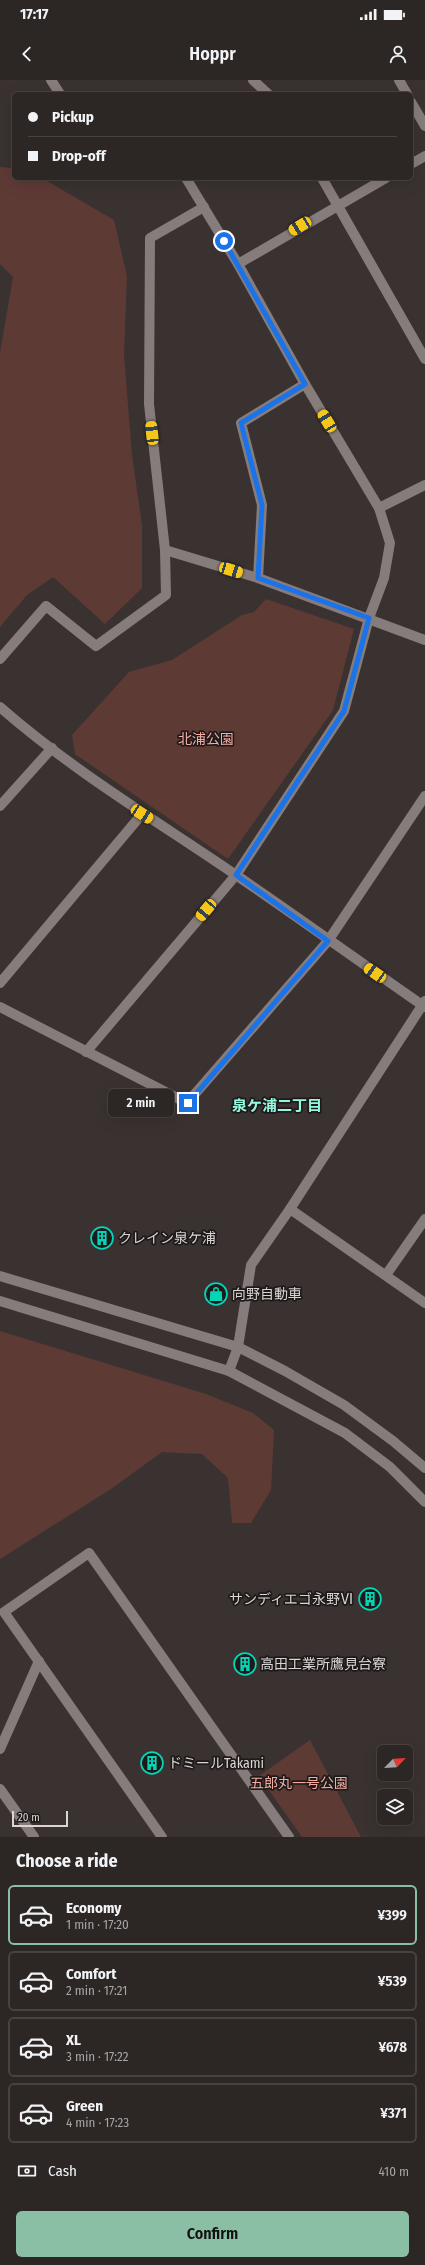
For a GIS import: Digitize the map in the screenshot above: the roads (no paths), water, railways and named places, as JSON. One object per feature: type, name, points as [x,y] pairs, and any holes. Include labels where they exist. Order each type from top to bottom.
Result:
[{"type":"street","points":[[51,80],[59,92]]},
{"type":"street","points":[[253,80],[266,92]]},
{"type":"street","points":[[399,80],[406,92]]},
{"type":"street","points":[[413,105],[425,126]]},
{"type":"street","points":[[413,163],[425,156]]},
{"type":"street","points":[[86,1052],[236,875],[344,711],[369,618],[384,578],[390,543],[379,508],[305,384],[238,264],[187,180]]},
{"type":"street","points":[[323,180],[425,359]]},
{"type":"street","points":[[238,264],[338,204],[382,180]]},
{"type":"street","points":[[0,659],[46,606],[96,646],[166,595],[165,550],[149,404],[150,238],[204,207]]},
{"type":"street","points":[[258,578],[262,505],[241,423],[305,384]]},
{"type":"street","points":[[379,508],[425,485]]},
{"type":"street","points":[[165,550],[258,578],[425,640]]},
{"type":"street","points":[[1,710],[142,814],[236,875],[328,941],[424,1004],[290,1209],[251,1265],[238,1347],[229,1371]]},
{"type":"street","points":[[0,806],[52,748]]},
{"type":"street","points":[[0,1007],[188,1103],[328,941],[425,796]]},
{"type":"street","points":[[0,983],[142,814]]},
{"type":"street","points":[[290,1209],[425,1302]]},
{"type":"street","points":[[386,1275],[425,1218]]},
{"type":"street","points":[[0,1276],[238,1347],[285,1371],[344,1405],[393,1441],[425,1468]]},
{"type":"street","points":[[0,1301],[229,1371],[345,1433],[390,1467],[425,1502]]},
{"type":"street","points":[[162,1837],[4,1612],[89,1552],[289,1837]]},
{"type":"street","points":[[0,1749],[39,1661]]},
{"type":"street","points":[[0,1789],[34,1837]]},
{"type":"place","name":"クレイン泉ケ浦","points":[[102,1238]]},
{"type":"place","name":"向野自動車","points":[[216,1294]]},
{"type":"place","name":"サンディエゴ永野Ⅵ","points":[[370,1599]]},
{"type":"place","name":"高田工業所鷹見台寮","points":[[245,1664]]},
{"type":"place","name":"ドミールTakami","points":[[152,1763]]},
{"type":"district","name":"泉ケ浦二丁目","points":[[277,1106]]},
{"type":"park label","name":"北浦公園","points":[[206,739]]},
{"type":"park label","name":"五郎丸一号公園","points":[[299,1783]]}]
